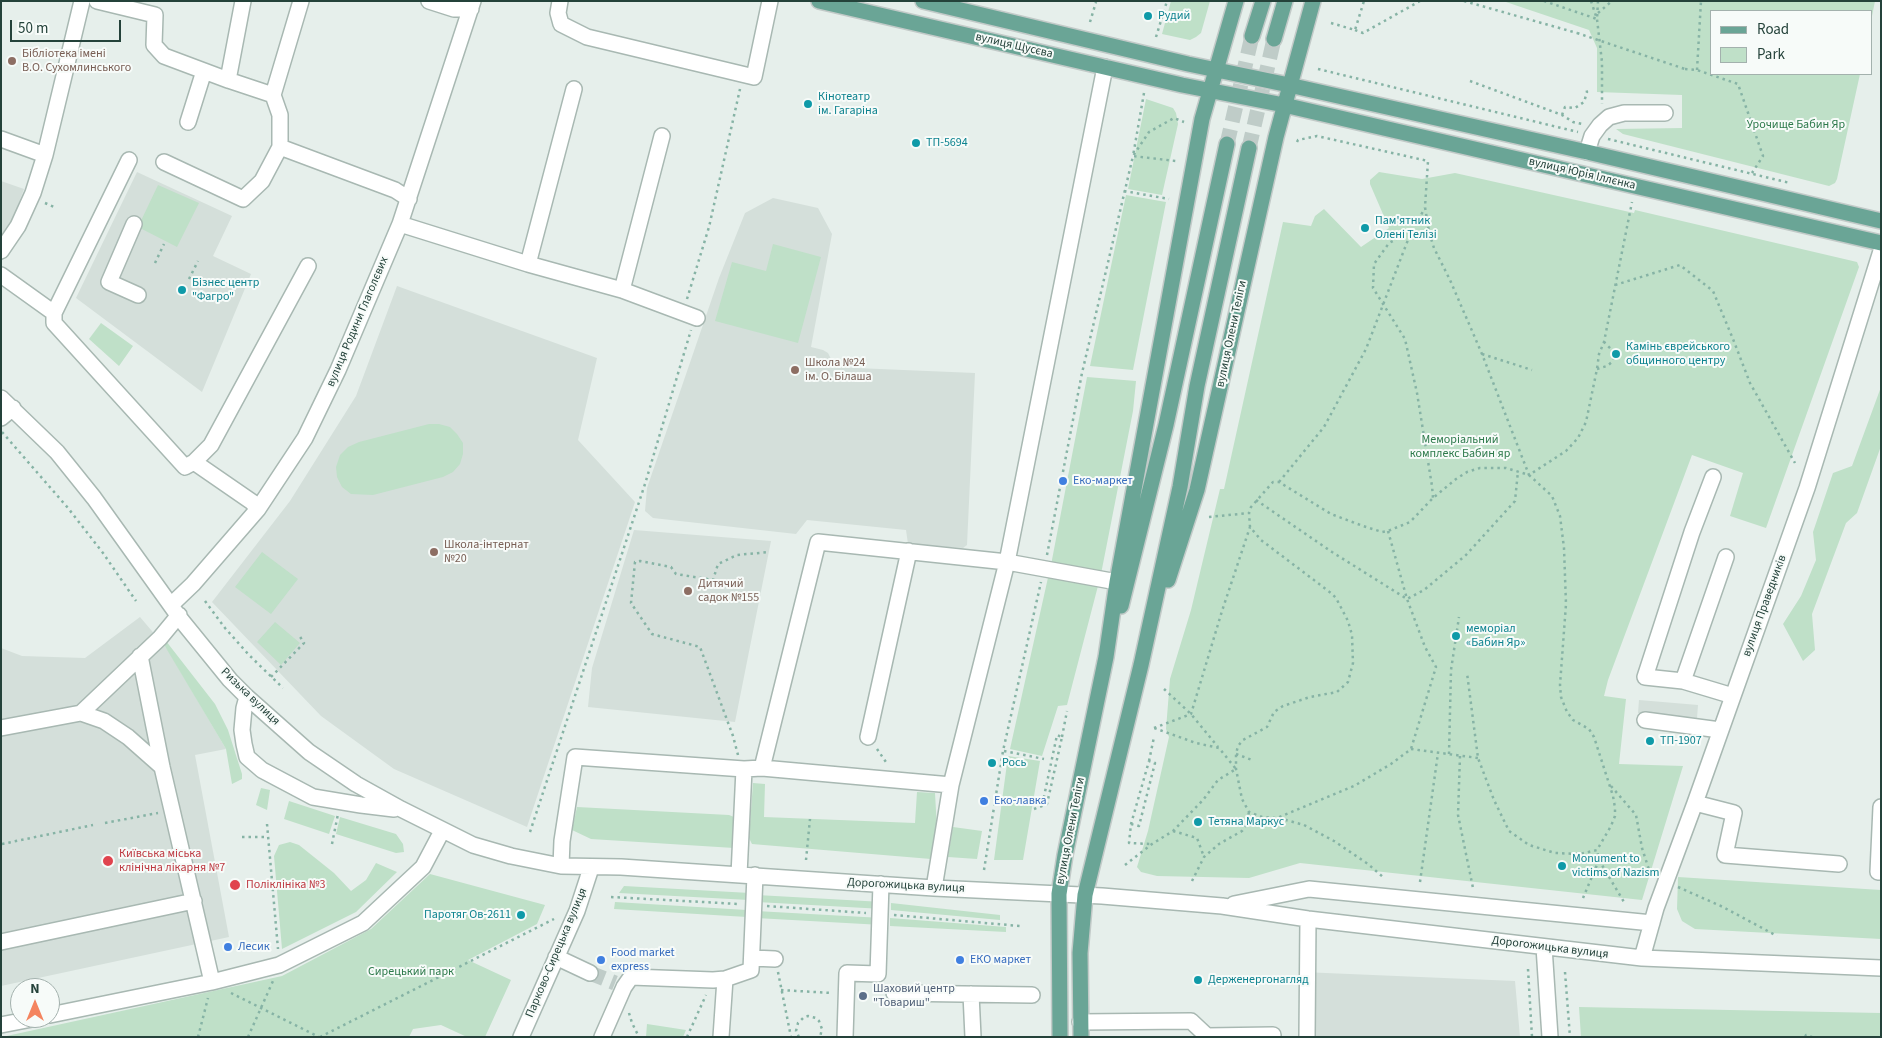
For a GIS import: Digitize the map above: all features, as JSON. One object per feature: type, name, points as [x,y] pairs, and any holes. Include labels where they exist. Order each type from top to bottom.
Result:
[{"type":"main road","name":"вулиця Щусєва","points":[[819,1],[1210,90]]},
{"type":"main road","name":"вулиця Щусєва","points":[[923,1],[958,5],[1215,69],[1289,85]]},
{"type":"main road","name":"вулиця Олени Теліги","points":[[1060,1037],[1059,894],[1064,856],[1106,658],[1117,582],[1202,119],[1236,1]]},
{"type":"main road","points":[[1252,36],[1263,1]]},
{"type":"main road","points":[[1274,39],[1285,1]]},
{"type":"main road","name":"вулиця Олени Теліги","points":[[1141,665],[1197,490],[1284,105],[1313,1]]},
{"type":"main road","name":"вулиця Юрія Іллєнка","points":[[1289,85],[1881,221]]},
{"type":"main road","name":"вулиця Юрія Іллєнка","points":[[1210,90],[1284,105],[1881,243]]},
{"type":"main road","name":"вулиця Олени Теліги","points":[[1106,658],[1128,582],[1164,434],[1227,144]]},
{"type":"main road","name":"вулиця Олени Теліги","points":[[1080,1029],[1081,930],[1085,895],[1141,665],[1180,487],[1197,386],[1249,148]]},
{"type":"street","points":[[1,251],[18,226],[33,193],[45,155],[82,1]]},
{"type":"street","points":[[96,1],[157,8],[154,45],[164,56],[274,95]]},
{"type":"street","points":[[228,80],[243,1]]},
{"type":"street","points":[[164,162],[243,198],[262,181],[280,147],[280,115],[274,95],[301,1]]},
{"type":"street","points":[[429,1],[454,9],[472,5]]},
{"type":"street","points":[[560,1],[558,13],[561,24],[587,36],[754,77],[770,1]]},
{"type":"street","name":"вулиця Родини Глаголєвих","points":[[81,713],[160,638],[175,610],[193,584],[258,509],[305,438],[338,370],[400,224],[472,5]]},
{"type":"street","points":[[934,888],[951,785],[1007,562],[1105,67]]},
{"type":"street","points":[[188,122],[204,71]]},
{"type":"street","points":[[528,264],[574,89]]},
{"type":"street","points":[[1587,152],[1592,136],[1609,117],[1624,113],[1665,113]]},
{"type":"street","points":[[622,290],[662,136]]},
{"type":"street","points":[[1,139],[45,155]]},
{"type":"street","points":[[280,147],[395,190],[408,198]]},
{"type":"street","points":[[129,160],[54,313],[54,323],[185,468],[211,445],[308,266]]},
{"type":"street","points":[[134,224],[109,282],[138,294]]},
{"type":"street","points":[[400,224],[528,264],[622,290],[694,317]]},
{"type":"street","name":"вулиця Праведників","points":[[1642,958],[1656,908],[1807,488],[1881,251]]},
{"type":"street","points":[[1,275],[54,313]]},
{"type":"street","points":[[1,418],[7,403]]},
{"type":"street","name":"Ризька вулиця","points":[[7,403],[57,452],[94,498],[175,610],[230,680],[309,752],[356,784],[442,831],[473,845],[511,856],[560,866],[591,868]]},
{"type":"street","points":[[194,462],[252,502],[258,509]]},
{"type":"street","points":[[1713,477],[1692,532],[1645,677],[1683,681],[1733,696]]},
{"type":"street","points":[[762,768],[818,542],[1007,562],[1117,582]]},
{"type":"street","points":[[868,737],[909,551]]},
{"type":"street","points":[[1683,681],[1726,557]]},
{"type":"street","points":[[140,656],[162,767],[212,982]]},
{"type":"street","points":[[247,697],[242,730],[244,744],[247,758],[262,770],[313,797],[401,809]]},
{"type":"street","points":[[1,728],[81,713],[104,721],[128,737],[162,767]]},
{"type":"street","points":[[1645,720],[1720,730]]},
{"type":"street","points":[[560,866],[575,758],[742,769],[762,768],[951,785]]},
{"type":"street","points":[[739,875],[742,769]]},
{"type":"street","points":[[1695,803],[1734,813],[1725,855],[1839,864]]},
{"type":"street","points":[[1881,807],[1878,872],[1881,872]]},
{"type":"street","points":[[60,1013],[212,982],[279,965],[363,923],[423,867],[442,831]]},
{"type":"street","name":"Дорогожицька вулиця","points":[[591,868],[621,867],[934,888],[1085,895],[1222,906],[1308,919],[1642,958],[1881,968]]},
{"type":"street","name":"Парково-Сирецька вулиця","points":[[521,1037],[577,911],[591,868]]},
{"type":"street","points":[[602,1037],[619,985],[631,976],[719,979],[751,970],[755,875]]},
{"type":"street","points":[[845,1037],[847,973],[878,974],[881,884]]},
{"type":"street","name":"Дорогожицька вулиця","points":[[1222,906],[1309,889],[1652,923]]},
{"type":"street","points":[[1,942],[194,901]]},
{"type":"street","points":[[1308,919],[1308,1037]]},
{"type":"street","points":[[1544,947],[1550,1037]]},
{"type":"street","points":[[556,957],[590,972]]},
{"type":"street","points":[[752,958],[775,959]]},
{"type":"street","points":[[719,979],[721,1037]]},
{"type":"street","points":[[894,993],[1032,995]]},
{"type":"street","points":[[971,994],[973,1037]]},
{"type":"street","points":[[1080,1029],[1191,1021],[1207,1036],[1273,1035]]},
{"type":"path","points":[[1156,37],[1167,1]]},
{"type":"path","points":[[1355,30],[1364,1]]},
{"type":"path","points":[[1331,23],[1363,33],[1420,1]]},
{"type":"path","points":[[1464,1],[1577,33],[1686,69],[1710,74]]},
{"type":"path","points":[[1544,1],[1597,19]]},
{"type":"path","points":[[1591,1],[1597,19],[1602,62],[1602,108]]},
{"type":"path","points":[[1597,19],[1598,1]]},
{"type":"path","points":[[1598,13],[1612,1]]},
{"type":"path","points":[[1697,70],[1701,1]]},
{"type":"path","points":[[1090,22],[1096,2]]},
{"type":"path","points":[[530,832],[645,484],[693,324],[694,317],[686,305],[709,227],[743,75]]},
{"type":"path","points":[[1712,75],[1738,84],[1763,156],[1752,173]]},
{"type":"path","points":[[1470,81],[1562,115],[1573,122],[1585,124]]},
{"type":"path","points":[[1562,115],[1564,107],[1575,108],[1584,102],[1587,92],[1586,87]]},
{"type":"path","points":[[984,870],[1003,751],[1044,569],[1082,373],[1133,156],[1144,93]]},
{"type":"path","points":[[1133,156],[1149,132],[1174,118],[1184,122]]},
{"type":"path","points":[[1297,142],[1298,140],[1317,136],[1428,161],[1425,207],[1434,248],[1482,354],[1529,475]]},
{"type":"path","points":[[1133,156],[1176,161]]},
{"type":"path","points":[[1124,191],[1170,198]]},
{"type":"path","points":[[1529,475],[1566,451],[1578,438],[1586,422],[1598,369],[1598,354],[1604,342],[1632,202]]},
{"type":"path","points":[[45,203],[54,207]]},
{"type":"path","points":[[1279,482],[1324,427],[1366,349],[1411,232],[1425,207]]},
{"type":"path","points":[[1411,232],[1389,243],[1374,264],[1373,288],[1405,339],[1417,393],[1433,498]]},
{"type":"path","points":[[155,263],[164,244]]},
{"type":"path","points":[[189,279],[198,261]]},
{"type":"path","points":[[1615,285],[1680,265],[1713,291],[1734,339],[1750,383],[1795,463]]},
{"type":"path","points":[[1598,369],[1607,366],[1614,357],[1613,351],[1604,342]]},
{"type":"path","points":[[1482,354],[1532,370]]},
{"type":"path","points":[[1,432],[68,508],[104,553],[136,601]]},
{"type":"path","points":[[1191,714],[1222,611],[1250,528],[1249,513],[1256,500],[1273,482],[1279,482],[1332,514],[1371,529],[1388,532],[1410,522],[1433,498],[1456,479],[1468,472],[1493,467],[1518,471],[1529,475],[1552,496],[1560,516],[1564,548],[1566,604],[1560,685],[1561,697],[1567,712],[1573,720],[1589,729],[1594,737],[1613,796],[1615,816],[1597,850],[1599,860],[1624,902]]},
{"type":"path","points":[[1407,599],[1424,590],[1466,554],[1515,501],[1518,471]]},
{"type":"path","points":[[1256,500],[1332,552],[1407,599]]},
{"type":"path","points":[[1209,517],[1249,513]]},
{"type":"path","points":[[1250,528],[1261,540],[1336,598],[1348,621],[1352,635],[1353,663],[1348,682],[1337,692],[1310,697],[1283,706],[1274,712],[1267,728],[1243,740],[1238,746],[1236,769],[1242,799],[1249,812],[1262,817],[1278,818],[1304,825],[1334,841],[1368,864],[1383,877]]},
{"type":"path","points":[[1278,818],[1354,786],[1392,764],[1411,749],[1436,667],[1425,647],[1407,599],[1388,532]]},
{"type":"path","points":[[742,769],[734,736],[700,647],[652,634],[631,603],[635,562],[640,561],[671,567],[676,574],[713,580],[718,564],[737,555],[769,552]]},
{"type":"path","points":[[205,601],[225,628],[249,655],[283,688]]},
{"type":"path","points":[[1449,754],[1451,670],[1459,617]]},
{"type":"path","points":[[271,677],[304,643],[299,635]]},
{"type":"path","points":[[1467,673],[1478,758],[1494,800],[1509,831],[1529,845],[1555,854],[1580,854],[1597,850]]},
{"type":"path","points":[[1164,689],[1191,714],[1236,769]]},
{"type":"path","points":[[1034,809],[1047,804],[1067,711]]},
{"type":"path","points":[[1191,714],[1154,728],[1196,743],[1219,748]]},
{"type":"path","points":[[868,737],[899,780]]},
{"type":"path","points":[[1152,844],[1129,843],[1154,737]]},
{"type":"path","points":[[1411,749],[1478,758]]},
{"type":"path","points":[[1003,751],[1044,760]]},
{"type":"path","points":[[1236,754],[1252,760]]},
{"type":"path","points":[[1420,882],[1438,754]]},
{"type":"path","points":[[1460,756],[1458,815],[1472,888]]},
{"type":"path","points":[[1132,824],[1139,826],[1155,763],[1149,761]]},
{"type":"path","points":[[1125,865],[1152,844],[1173,831],[1203,800],[1218,780],[1236,769]]},
{"type":"path","points":[[1609,784],[1636,815],[1642,848],[1654,885]]},
{"type":"path","points":[[105,823],[172,810]]},
{"type":"path","points":[[1192,881],[1204,857],[1219,844],[1242,831],[1246,825],[1249,812]]},
{"type":"path","points":[[806,860],[810,819]]},
{"type":"path","points":[[248,1037],[279,965],[267,824]]},
{"type":"path","points":[[2,844],[94,826]]},
{"type":"path","points":[[1173,831],[1196,838],[1204,857]]},
{"type":"path","points":[[242,837],[268,837]]},
{"type":"path","points":[[1583,898],[1599,860]]},
{"type":"path","points":[[1673,884],[1723,907],[1778,936]]},
{"type":"path","points":[[611,897],[754,905]]},
{"type":"path","points":[[198,1037],[212,982],[319,1037],[554,919]]},
{"type":"path","points":[[775,959],[791,1037]]},
{"type":"path","points":[[1528,969],[1532,1037]]},
{"type":"path","points":[[1566,972],[1570,1037]]},
{"type":"path","points":[[687,1037],[719,979]]},
{"type":"path","points":[[781,990],[846,994]]},
{"type":"path","points":[[799,1037],[796,1029],[800,1020],[812,1016],[821,1024],[820,1037]]},
{"type":"path","points":[[790,1029],[796,1029]]},
{"type":"path","points":[[1805,1037],[1806,1035],[1812,1037]]},
{"type":"shaded area","points":[[137,172],[232,216],[213,256],[251,274],[202,392],[76,298]]},
{"type":"shaded area","points":[[1,181],[24,189],[12,222],[1,238]]},
{"type":"shaded area","name":"Школа №24 ім. О. Білаша","points":[[773,198],[818,208],[832,234],[811,347],[828,353],[832,361],[832,367],[975,373],[967,545],[963,548],[908,544],[906,530],[807,520],[796,534],[653,518],[645,511],[647,488],[719,278],[745,213]]},
{"type":"shaded area","name":"Школа-інтернат №20","points":[[397,286],[597,358],[578,440],[635,502],[527,827],[394,769],[321,716],[212,602],[290,501],[356,396]]},
{"type":"shaded area","name":"Дитячий садок №155","points":[[634,530],[771,541],[735,722],[588,707],[592,668]]},
{"type":"shaded area","name":"Київська міська клінічна лікарня №7","points":[[140,617],[168,650],[226,749],[195,755],[229,937],[38,978],[10,978],[10,984],[1,986],[1,648],[22,656],[85,658]]},
{"type":"shaded area","points":[[1639,700],[1698,705],[1697,718],[1638,713]]},
{"type":"shaded area","points":[[1302,972],[1515,981],[1520,1037],[1301,1037]]},
{"type":"green space","points":[[1171,1],[1210,1],[1201,33],[1190,40],[1162,34]]},
{"type":"green space","name":"Урочище Бабин Яр","points":[[1503,1],[1875,1],[1872,16],[1872,10],[1710,10],[1710,75],[1860,75],[1835,183],[1829,186],[1623,134],[1616,129],[1682,128],[1682,95],[1597,92],[1597,48],[1589,30]]},
{"type":"green space","points":[[1146,99],[1173,108],[1178,124],[1162,195],[1128,189]]},
{"type":"green space","name":"Меморіальний комплекс Бабин яр","points":[[1379,172],[1422,179],[1455,173],[1634,213],[1635,210],[1857,262],[1859,267],[1766,528],[1730,516],[1743,473],[1692,455],[1608,680],[1604,696],[1626,699],[1619,764],[1683,766],[1642,900],[1300,863],[1249,878],[1157,876],[1141,872],[1137,867],[1148,831],[1169,737],[1166,729],[1170,679],[1191,610],[1220,489],[1224,489],[1283,222],[1311,226],[1315,216],[1324,209],[1361,247],[1389,228],[1370,184],[1370,180]]},
{"type":"green space","points":[[158,185],[199,203],[177,247],[138,227]]},
{"type":"green space","points":[[1126,195],[1166,202],[1133,370],[1090,366]]},
{"type":"green space","points":[[773,244],[821,257],[798,343],[715,321],[732,262],[766,271]]},
{"type":"green space","points":[[101,323],[133,346],[119,366],[89,339]]},
{"type":"green space","points":[[1087,377],[1136,381],[1133,411],[1101,574],[1051,565]]},
{"type":"green space","points":[[1881,387],[1881,446],[1857,513],[1846,523],[1812,614],[1815,650],[1803,661],[1783,624],[1801,596],[1816,560],[1813,532],[1833,473],[1852,466]]},
{"type":"green space","points":[[429,424],[450,427],[463,443],[463,454],[460,464],[453,472],[443,477],[373,495],[351,494],[342,487],[337,477],[336,467],[340,455],[348,447],[359,442]]},
{"type":"green space","points":[[262,552],[298,579],[271,614],[235,587]]},
{"type":"green space","points":[[1049,573],[1099,582],[1067,705],[1058,706],[1042,756],[1010,749]]},
{"type":"green space","points":[[275,622],[300,643],[281,665],[257,642]]},
{"type":"green space","points":[[166,641],[215,704],[228,730],[242,779],[232,784],[226,749],[163,643]]},
{"type":"green space","points":[[1008,756],[1040,761],[1023,860],[994,860]]},
{"type":"green space","points":[[753,783],[765,784],[764,817],[915,823],[917,792],[935,793],[937,829],[931,859],[752,844],[749,838]]},
{"type":"green space","points":[[261,788],[270,790],[267,810],[256,805]]},
{"type":"green space","points":[[289,801],[335,816],[329,834],[284,819]]},
{"type":"green space","points":[[577,807],[729,815],[734,817],[734,848],[591,839],[572,830]]},
{"type":"green space","points":[[340,817],[396,834],[403,844],[404,852],[396,853],[336,834]]},
{"type":"green space","points":[[953,827],[982,831],[977,859],[948,857]]},
{"type":"green space","points":[[290,842],[299,845],[334,873],[351,891],[366,880],[376,863],[397,872],[356,912],[282,949],[274,856],[279,845]]},
{"type":"green space","name":"Сирецький парк","points":[[430,874],[545,905],[537,924],[468,960],[511,980],[485,1037],[467,1037],[441,1025],[413,1029],[409,1037],[2,1037],[43,1028],[60,1028],[60,1024],[282,976],[371,929]]},
{"type":"green space","points":[[1678,877],[1881,890],[1881,939],[1695,929],[1682,921],[1677,909]]},
{"type":"green space","points":[[624,886],[750,893],[749,900],[619,893]]},
{"type":"green space","points":[[757,895],[883,902],[883,909],[757,902]]},
{"type":"green space","points":[[615,902],[747,910],[747,917],[614,909]]},
{"type":"green space","points":[[891,903],[1000,915],[1000,920],[891,910]]},
{"type":"green space","points":[[756,911],[882,918],[882,925],[756,918]]},
{"type":"green space","points":[[890,918],[1006,927],[1006,932],[890,926]]},
{"type":"green space","points":[[1579,1007],[1881,1013],[1881,1037],[1581,1037]]},
{"type":"green space","points":[[647,1024],[686,1030],[683,1037],[646,1037]]},
{"type":"tunnel","points":[[1227,144],[1252,36]]},
{"type":"tunnel","points":[[1249,148],[1274,39]]},
{"type":"tunnel","points":[[590,973],[615,983]]},
{"type":"place","name":"Рудий","points":[[1148,16]]},
{"type":"place","name":"Бібліотека імені В.О. Сухомлинського","points":[[12,61]]},
{"type":"place","name":"Кінотеатр ім. Гагаріна","points":[[808,104]]},
{"type":"place","name":"ТП-5694","points":[[916,143]]},
{"type":"place","name":"Пам'ятник Олені Телізі","points":[[1365,228]]},
{"type":"place","name":"Бізнес центр \"Фагро\"","points":[[182,290]]},
{"type":"place","name":"Камінь єврейського общинного центру","points":[[1616,354]]},
{"type":"place","name":"Школа №24 ім. О. Білаша","points":[[795,370]]},
{"type":"place","name":"Еко-маркет","points":[[1063,481]]},
{"type":"place","name":"Школа-інтернат №20","points":[[434,552]]},
{"type":"place","name":"Дитячий садок №155","points":[[688,591]]},
{"type":"place","name":"меморіал «Бабин Яр»","points":[[1456,636]]},
{"type":"place","name":"ТП-1907","points":[[1650,741]]},
{"type":"place","name":"Рось","points":[[992,763]]},
{"type":"place","name":"Еко-лавка","points":[[984,801]]},
{"type":"place","name":"Тетяна Маркус","points":[[1198,822]]},
{"type":"place","name":"Київська міська клінічна лікарня №7","points":[[108,861]]},
{"type":"place","name":"Monument to victims of Nazism","points":[[1562,866]]},
{"type":"place","name":"Поліклініка №3","points":[[235,885]]},
{"type":"place","name":"Паротяг Ов-2611","points":[[521,915]]},
{"type":"place","name":"Лесик","points":[[228,947]]},
{"type":"place","name":"Food market express","points":[[601,960]]},
{"type":"place","name":"ЕКО маркет","points":[[960,960]]},
{"type":"place","name":"Держенергонагляд","points":[[1198,980]]},
{"type":"place","name":"Шаховий центр \"Товариш\"","points":[[863,996]]}]
